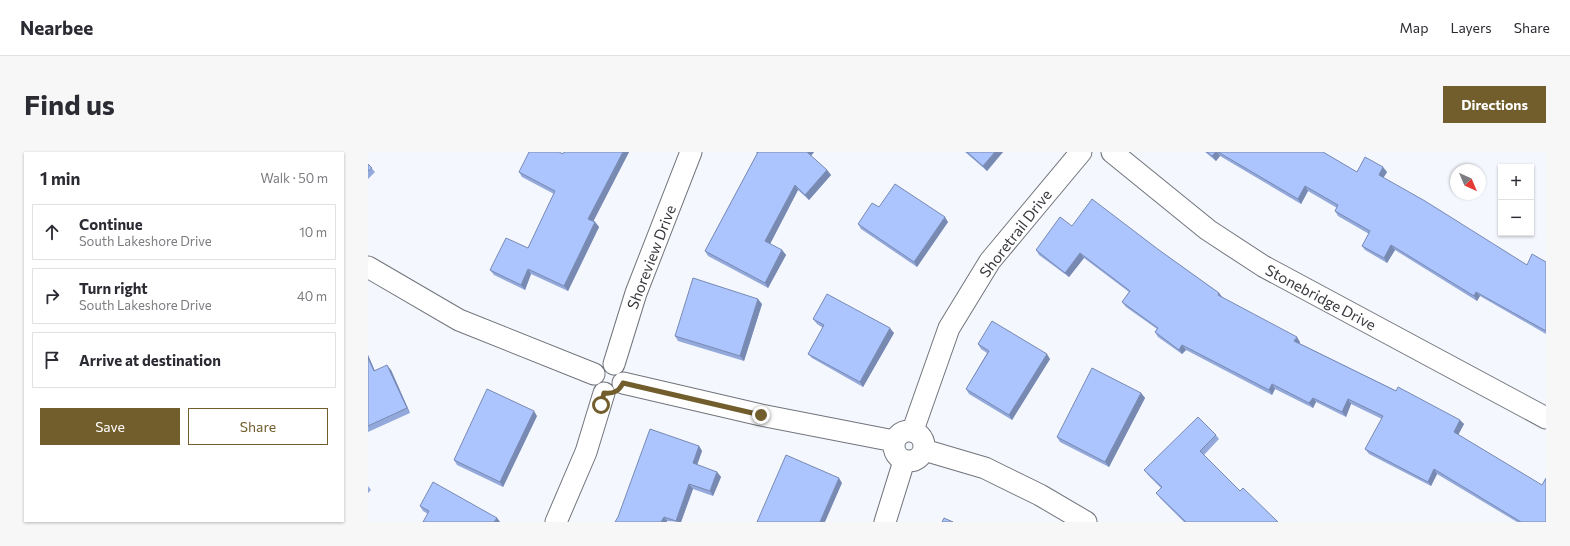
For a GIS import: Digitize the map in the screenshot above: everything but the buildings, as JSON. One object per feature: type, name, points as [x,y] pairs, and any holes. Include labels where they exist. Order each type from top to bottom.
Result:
[{"type":"street","name":"Shoreview Drive","points":[[614,364],[636,293],[690,152]]},
{"type":"street","name":"Shoretrail Drive","points":[[913,430],[950,328],[982,274],[990,261],[1081,152]]},
{"type":"street","name":"Stonebridge Drive","points":[[1112,152],[1208,230],[1263,266],[1546,418]]},
{"type":"street","points":[[368,267],[459,320],[594,374]]},
{"type":"street","points":[[604,364],[614,364],[622,371],[623,383],[618,390],[604,393],[596,386],[594,374],[596,370],[604,364]]},
{"type":"street","points":[[623,383],[761,415],[894,441]]},
{"type":"street","points":[[556,522],[586,452],[604,393]]},
{"type":"street","points":[[913,430],[921,436],[924,450],[914,460],[904,460],[894,453],[894,441],[901,432],[913,430]]},
{"type":"street","points":[[924,450],[992,471],[1040,494],[1086,522]]},
{"type":"street","points":[[885,522],[904,460]]},
{"type":"route","points":[[601,405],[604,393],[618,390],[623,383],[761,415]]}]
